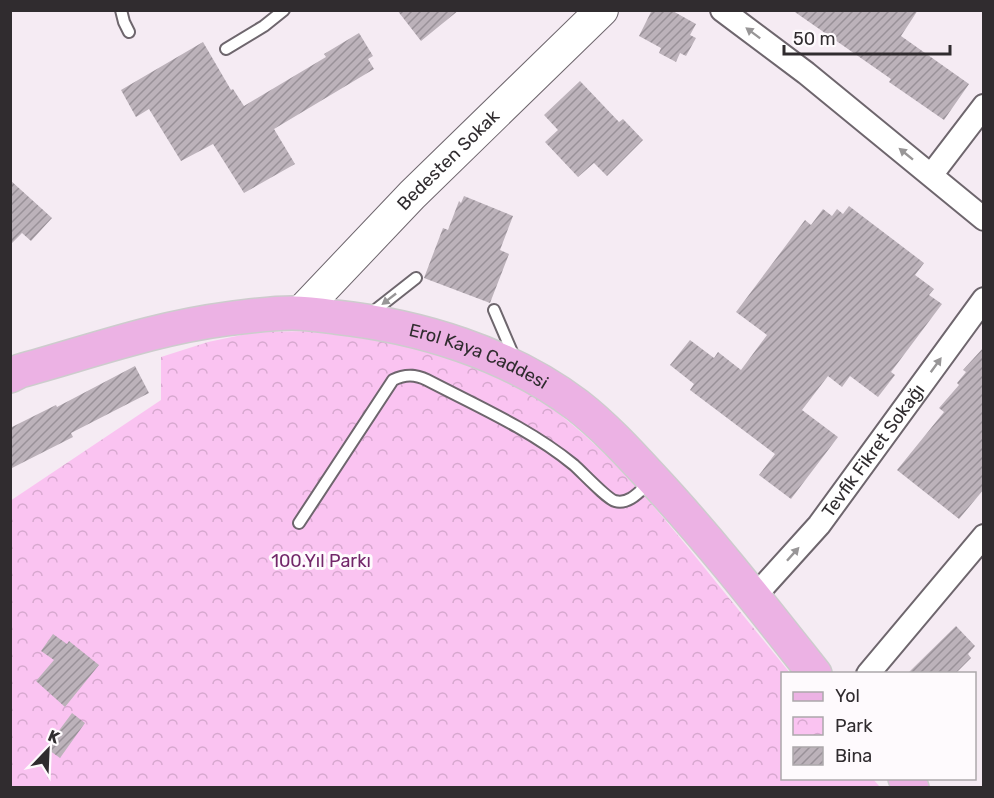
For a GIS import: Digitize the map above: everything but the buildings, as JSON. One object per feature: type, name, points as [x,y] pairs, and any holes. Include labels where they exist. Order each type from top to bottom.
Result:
[{"type":"main road","name":"Erol Kaya Caddesi","points":[[14,373],[182,326],[228,318],[300,313],[362,320],[441,338],[520,370],[547,385],[577,406],[612,437],[720,554],[813,672]]},
{"type":"street","name":"Bedesten Sokak","points":[[300,313],[412,195],[602,10]]},
{"type":"street","points":[[722,10],[800,68],[984,219]]},
{"type":"street","points":[[932,174],[984,106]]},
{"type":"street","name":"Tevfik Fikret Sokağı","points":[[754,597],[819,525],[984,299]]},
{"type":"street","points":[[870,672],[984,536]]},
{"type":"lane","points":[[121,10],[129,32]]},
{"type":"lane","points":[[226,49],[264,26],[284,10]]},
{"type":"lane","points":[[362,320],[416,278]]},
{"type":"lane","points":[[494,310],[520,370]]},
{"type":"lane","points":[[299,523],[393,380],[408,375],[427,380],[527,431],[573,464],[612,501],[629,500],[653,479]]},
{"type":"green space","name":"100.Yıl Parkı","points":[[310,331],[349,336],[387,342],[443,356],[499,378],[536,397],[558,413],[597,446],[649,502],[789,672],[781,672],[781,780],[874,780],[880,787],[11,787],[10,501],[161,400],[161,357],[208,342],[256,332]]}]
